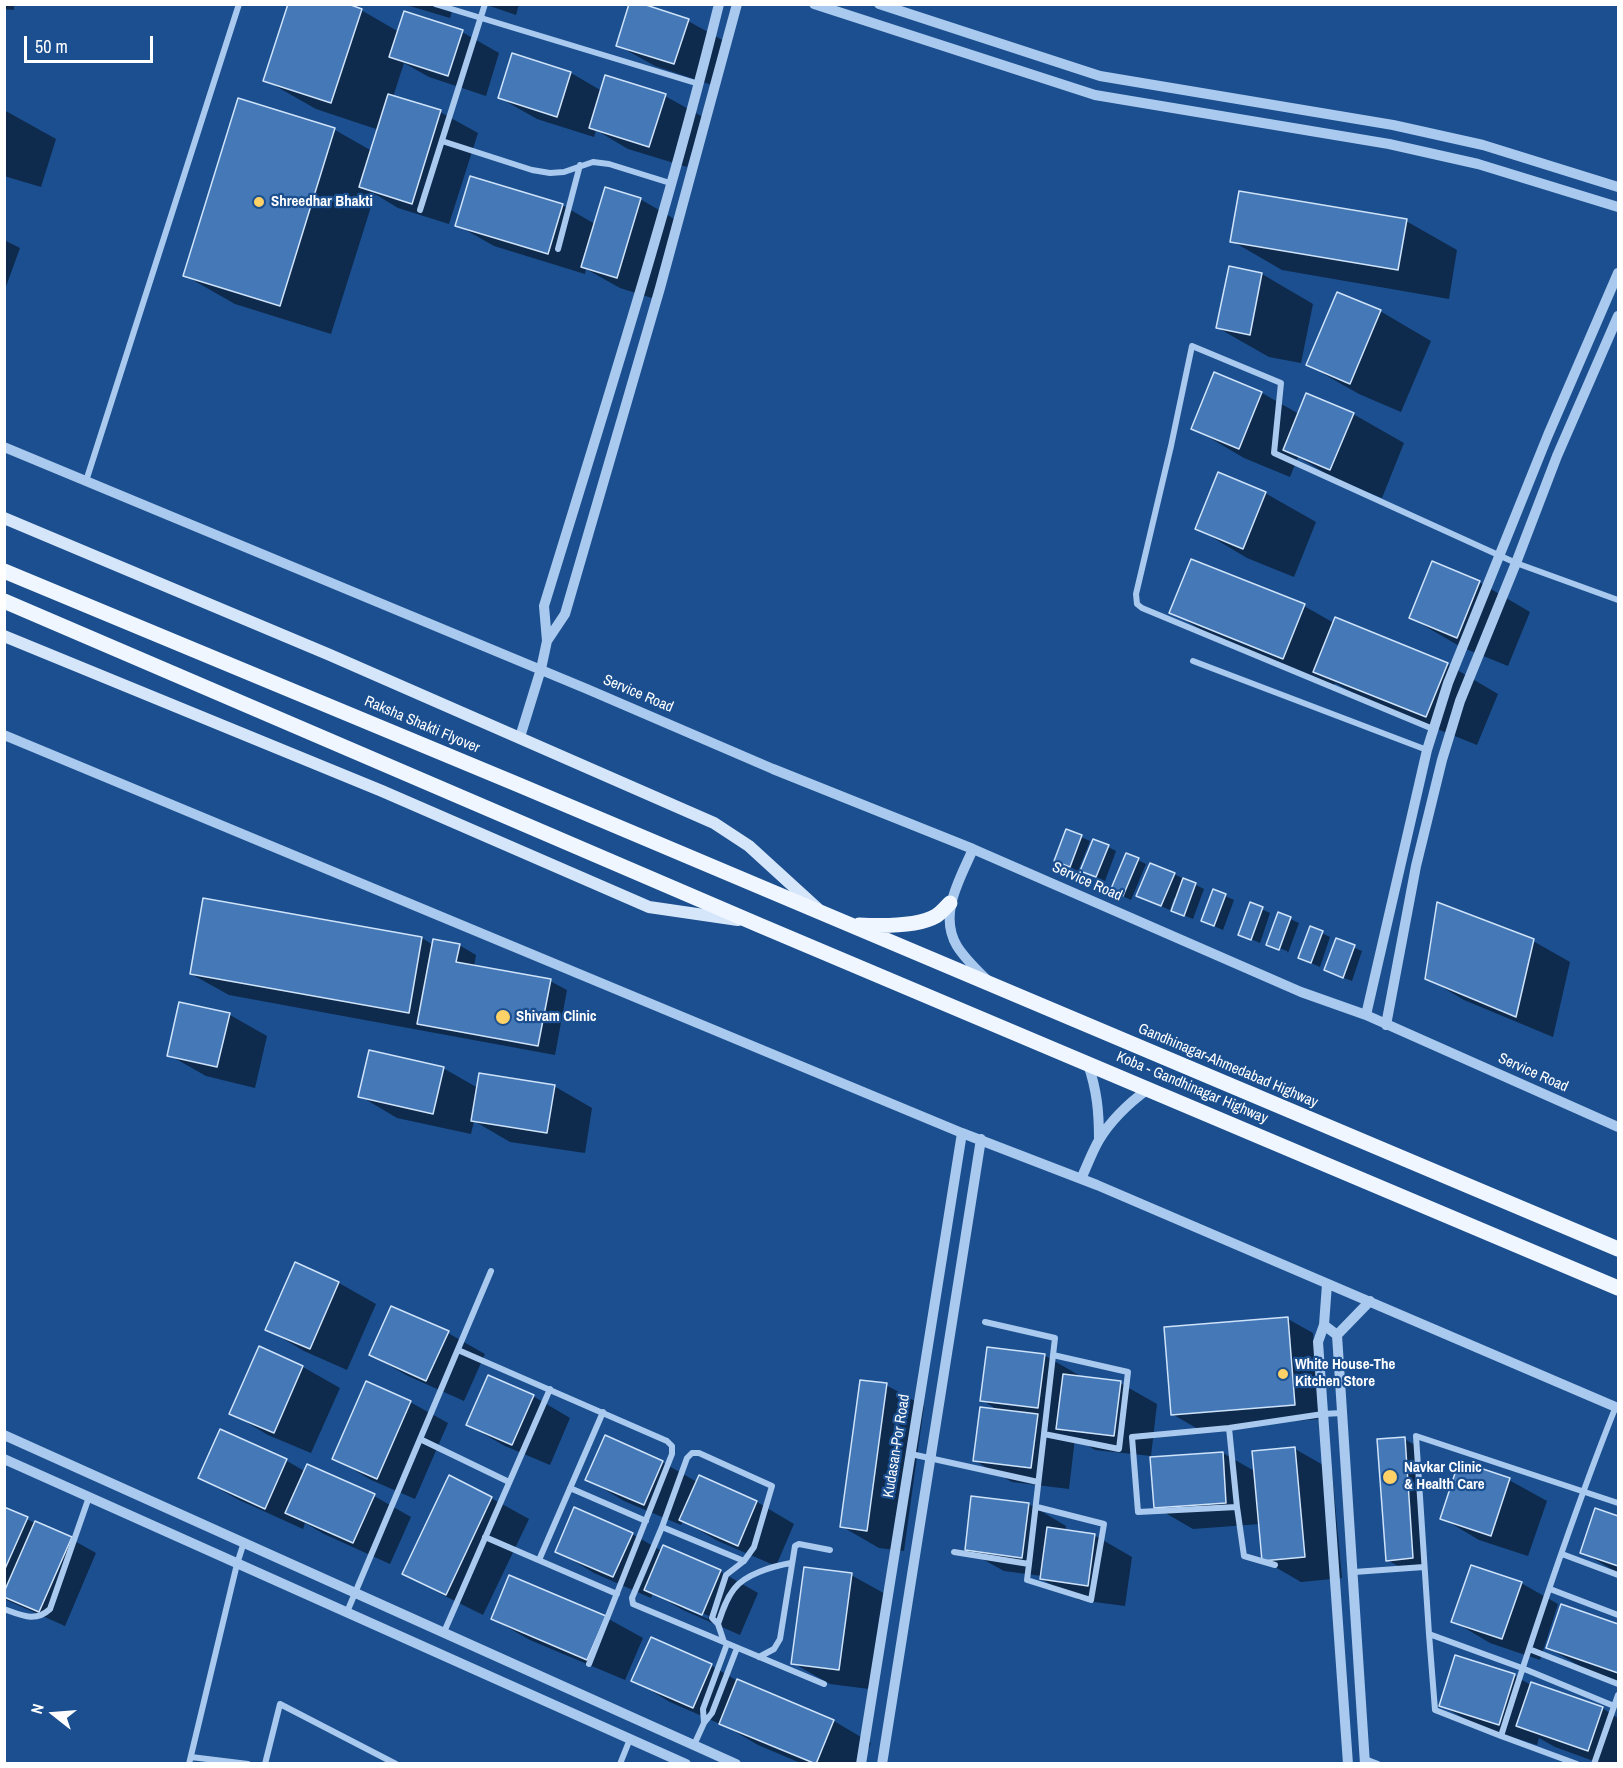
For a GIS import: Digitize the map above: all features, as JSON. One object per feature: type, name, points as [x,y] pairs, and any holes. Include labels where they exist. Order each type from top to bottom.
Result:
[{"type":"main road","points":[[4,518],[520,737],[714,823],[749,846],[824,915]]},
{"type":"main road","name":"Raksha Shakti Flyover","points":[[4,571],[824,915]]},
{"type":"main road","points":[[4,601],[751,922]]},
{"type":"main road","points":[[4,636],[382,791],[649,907],[751,922]]},
{"type":"main road","points":[[850,925],[878,926],[917,922],[936,916],[950,903]]},
{"type":"main road","name":"Gandhinagar-Ahmedabad Highway","points":[[824,915],[1618,1249]]},
{"type":"main road","name":"Koba - Gandhinagar Highway","points":[[751,922],[1618,1288]]},
{"type":"street","points":[[86,481],[239,4]]},
{"type":"street","points":[[435,4],[699,84]]},
{"type":"street","points":[[420,210],[485,4]]},
{"type":"street","points":[[520,737],[541,669],[547,641],[544,606],[643,284],[719,4]]},
{"type":"street","points":[[547,641],[565,614],[660,288],[737,4]]},
{"type":"street","points":[[814,4],[1095,95],[1389,144],[1478,164],[1618,207]]},
{"type":"street","points":[[879,4],[1100,76],[1404,128],[1483,146],[1618,188]]},
{"type":"street","points":[[442,141],[532,170],[550,173],[564,172],[593,162],[609,164],[670,183]]},
{"type":"street","points":[[558,249],[580,165]]},
{"type":"street","points":[[1366,1015],[1427,750],[1448,682],[1548,435],[1618,273]]},
{"type":"street","points":[[1386,1025],[1416,866],[1442,760],[1460,701],[1557,456],[1618,316]]},
{"type":"street","points":[[1433,729],[1137,604],[1136,594],[1192,346],[1281,383],[1274,453],[1516,563],[1618,600]]},
{"type":"street","name":"Service Road","points":[[4,447],[541,669],[773,769],[973,849],[1301,992],[1366,1015],[1618,1127]]},
{"type":"street","points":[[1193,661],[1427,750]]},
{"type":"street","points":[[4,735],[962,1133],[1081,1179],[1617,1407],[1584,1491],[1522,1668],[1501,1736]]},
{"type":"street","points":[[973,849],[950,903],[949,919],[952,935],[957,945],[992,986]]},
{"type":"street","points":[[1400,861],[1416,866]]},
{"type":"street","points":[[1088,1064],[1096,1088],[1099,1140]]},
{"type":"street","points":[[1081,1179],[1099,1140],[1118,1115],[1148,1089]]},
{"type":"street","name":"Kudasan-Por Road","points":[[861,1764],[962,1133]]},
{"type":"street","points":[[882,1764],[981,1139]]},
{"type":"street","points":[[346,1612],[491,1272]]},
{"type":"street","points":[[1327,1284],[1324,1325],[1318,1342],[1347,1764]]},
{"type":"street","points":[[936,1293],[956,1297]]},
{"type":"street","points":[[1370,1302],[1337,1335],[1365,1761],[1377,1764]]},
{"type":"street","points":[[985,1322],[1055,1338],[1027,1580],[1091,1600],[1104,1524],[1037,1507]]},
{"type":"street","points":[[1324,1325],[1337,1335]]},
{"type":"street","points":[[458,1350],[603,1412],[667,1441],[672,1446],[672,1454],[590,1664]]},
{"type":"street","points":[[1044,1434],[1119,1449],[1128,1372],[1053,1355]]},
{"type":"street","points":[[444,1632],[549,1389]]},
{"type":"street","points":[[539,1560],[603,1412]]},
{"type":"street","points":[[1237,1507],[1138,1512],[1132,1437],[1229,1428],[1342,1413]]},
{"type":"street","points":[[1229,1428],[1244,1556],[1275,1565]]},
{"type":"street","points":[[4,1435],[736,1764]]},
{"type":"street","points":[[1577,1764],[1435,1710],[1416,1436],[1618,1503]]},
{"type":"street","points":[[420,1439],[509,1482]]},
{"type":"street","points":[[704,1723],[703,1709],[726,1643],[718,1624],[712,1618],[726,1575],[744,1561],[754,1547],[772,1486],[692,1453],[687,1458],[662,1527],[632,1598],[633,1604],[726,1643],[737,1648],[824,1684]]},
{"type":"street","points":[[911,1454],[1038,1482]]},
{"type":"street","points":[[4,1459],[686,1764]]},
{"type":"street","points":[[570,1488],[646,1521]]},
{"type":"street","points":[[4,1609],[28,1618],[45,1614],[50,1609],[89,1497]]},
{"type":"street","points":[[662,1527],[744,1561]]},
{"type":"street","points":[[485,1537],[617,1594]]},
{"type":"street","points":[[244,1542],[190,1760],[248,1764]]},
{"type":"street","points":[[759,1657],[774,1649],[780,1639],[795,1546],[799,1544],[830,1550]]},
{"type":"street","points":[[954,1552],[1029,1564]]},
{"type":"street","points":[[1562,1554],[1618,1575]]},
{"type":"street","points":[[718,1624],[735,1587],[759,1572],[791,1563]]},
{"type":"street","points":[[1354,1572],[1424,1567]]},
{"type":"street","points":[[1550,1589],[1618,1615]]},
{"type":"street","points":[[1428,1634],[1522,1668],[1614,1706]]},
{"type":"street","points":[[694,1745],[704,1723],[712,1713],[737,1648]]},
{"type":"street","points":[[1529,1649],[1618,1684]]},
{"type":"street","points":[[1594,1764],[1618,1695]]},
{"type":"street","points":[[265,1764],[280,1704],[396,1764]]},
{"type":"street","points":[[621,1764],[630,1739]]},
{"type":"building","points":[[288,4],[348,4],[362,9],[331,103],[263,81]]},
{"type":"building","points":[[629,4],[643,4],[689,19],[674,64],[616,46]]},
{"type":"building","points":[[404,11],[463,30],[448,76],[389,57]]},
{"type":"building","points":[[512,53],[571,72],[557,117],[498,98]]},
{"type":"building","points":[[605,75],[666,94],[649,147],[589,128]]},
{"type":"building","points":[[388,94],[441,110],[412,204],[359,187]]},
{"type":"building","name":"Shreedhar Bhakti","points":[[238,98],[335,128],[280,306],[183,276]]},
{"type":"building","points":[[470,176],[563,204],[548,254],[455,226]]},
{"type":"building","points":[[605,187],[641,198],[617,278],[581,267]]},
{"type":"building","points":[[1239,191],[1407,219],[1398,270],[1230,242]]},
{"type":"building","points":[[1229,266],[1262,273],[1250,335],[1216,328]]},
{"type":"building","points":[[1337,292],[1381,310],[1350,384],[1306,365]]},
{"type":"building","points":[[1214,372],[1262,392],[1239,449],[1191,429]]},
{"type":"building","points":[[1306,393],[1354,413],[1330,470],[1283,450]]},
{"type":"building","points":[[1218,472],[1266,492],[1243,549],[1195,529]]},
{"type":"building","points":[[1191,559],[1305,604],[1283,659],[1169,613]]},
{"type":"building","points":[[1432,561],[1480,581],[1457,638],[1409,618]]},
{"type":"building","points":[[1335,617],[1448,663],[1426,717],[1313,672]]},
{"type":"building","points":[[1066,829],[1082,835],[1070,867],[1054,861]]},
{"type":"building","points":[[1093,839],[1109,845],[1096,877],[1080,871]]},
{"type":"building","points":[[1126,853],[1139,858],[1123,896],[1110,891]]},
{"type":"building","points":[[1150,863],[1175,873],[1161,906],[1136,896]]},
{"type":"building","points":[[1183,878],[1196,883],[1184,916],[1171,911]]},
{"type":"building","points":[[1213,889],[1226,894],[1214,926],[1201,921]]},
{"type":"building","points":[[203,898],[422,937],[409,1013],[190,974]]},
{"type":"building","points":[[1250,902],[1263,907],[1251,940],[1238,935]]},
{"type":"building","points":[[1437,902],[1534,939],[1516,1017],[1425,979]]},
{"type":"building","points":[[1278,912],[1291,917],[1279,950],[1266,945]]},
{"type":"building","points":[[1310,926],[1323,931],[1311,963],[1298,958]]},
{"type":"building","points":[[1336,938],[1355,945],[1343,978],[1324,970]]},
{"type":"building","points":[[433,939],[460,944],[456,962],[551,979],[538,1046],[417,1024]]},
{"type":"building","points":[[179,1002],[230,1013],[217,1067],[167,1056]]},
{"type":"building","points":[[369,1050],[444,1067],[433,1114],[358,1097]]},
{"type":"building","points":[[479,1073],[555,1085],[547,1133],[471,1121]]},
{"type":"building","points":[[295,1262],[339,1282],[310,1349],[265,1330]]},
{"type":"building","points":[[391,1306],[449,1331],[426,1381],[369,1355]]},
{"type":"building","points":[[1288,1317],[1295,1405],[1171,1415],[1164,1327]]},
{"type":"building","points":[[259,1346],[303,1366],[274,1433],[229,1414]]},
{"type":"building","points":[[987,1347],[1045,1354],[1038,1408],[980,1401]]},
{"type":"building","points":[[1063,1374],[1121,1381],[1114,1436],[1056,1429]]},
{"type":"building","points":[[488,1375],[534,1395],[512,1445],[466,1425]]},
{"type":"building","points":[[860,1380],[887,1383],[867,1531],[840,1527]]},
{"type":"building","points":[[366,1381],[411,1401],[377,1479],[332,1459]]},
{"type":"building","points":[[980,1407],[1038,1414],[1031,1468],[973,1461]]},
{"type":"building","points":[[220,1429],[287,1459],[265,1509],[198,1478]]},
{"type":"building","points":[[605,1435],[663,1461],[644,1505],[585,1480]]},
{"type":"building","points":[[1405,1437],[1413,1558],[1386,1561],[1377,1439]]},
{"type":"building","points":[[1295,1447],[1305,1557],[1262,1561],[1252,1451]]},
{"type":"building","points":[[1223,1452],[1226,1503],[1154,1508],[1150,1457]]},
{"type":"building","points":[[1459,1461],[1510,1478],[1491,1536],[1440,1519]]},
{"type":"building","points":[[307,1464],[375,1494],[353,1543],[285,1513]]},
{"type":"building","points":[[449,1475],[492,1497],[446,1595],[402,1574]]},
{"type":"building","points":[[699,1475],[757,1501],[738,1546],[679,1520]]},
{"type":"building","points":[[971,1496],[1029,1503],[1022,1558],[965,1550]]},
{"type":"building","points":[[4,1507],[28,1517],[4,1571]]},
{"type":"building","points":[[574,1507],[633,1533],[613,1577],[555,1552]]},
{"type":"building","points":[[1595,1508],[1618,1516],[1618,1566],[1580,1553]]},
{"type":"building","points":[[35,1521],[72,1537],[39,1612],[4,1597],[4,1592]]},
{"type":"building","points":[[1047,1527],[1095,1534],[1088,1586],[1040,1579]]},
{"type":"building","points":[[663,1545],[721,1570],[702,1615],[644,1590]]},
{"type":"building","points":[[1471,1565],[1522,1582],[1502,1639],[1451,1622]]},
{"type":"building","points":[[804,1567],[852,1573],[839,1670],[791,1664]]},
{"type":"building","points":[[509,1575],[606,1616],[587,1660],[491,1619]]},
{"type":"building","points":[[1561,1604],[1618,1624],[1618,1673],[1546,1648]]},
{"type":"building","points":[[651,1637],[712,1664],[693,1708],[631,1681]]},
{"type":"building","points":[[1455,1655],[1515,1674],[1499,1725],[1439,1706]]},
{"type":"building","points":[[737,1679],[834,1720],[816,1764],[719,1724]]},
{"type":"building","points":[[1531,1682],[1603,1707],[1588,1751],[1516,1726]]},
{"type":"place","name":"Shreedhar Bhakti","points":[[259,202]]},
{"type":"place","name":"Shivam Clinic","points":[[503,1017]]},
{"type":"place","name":"White House-The Kitchen Store","points":[[1283,1374]]},
{"type":"place","name":"Navkar Clinic & Health Care","points":[[1390,1477]]}]
